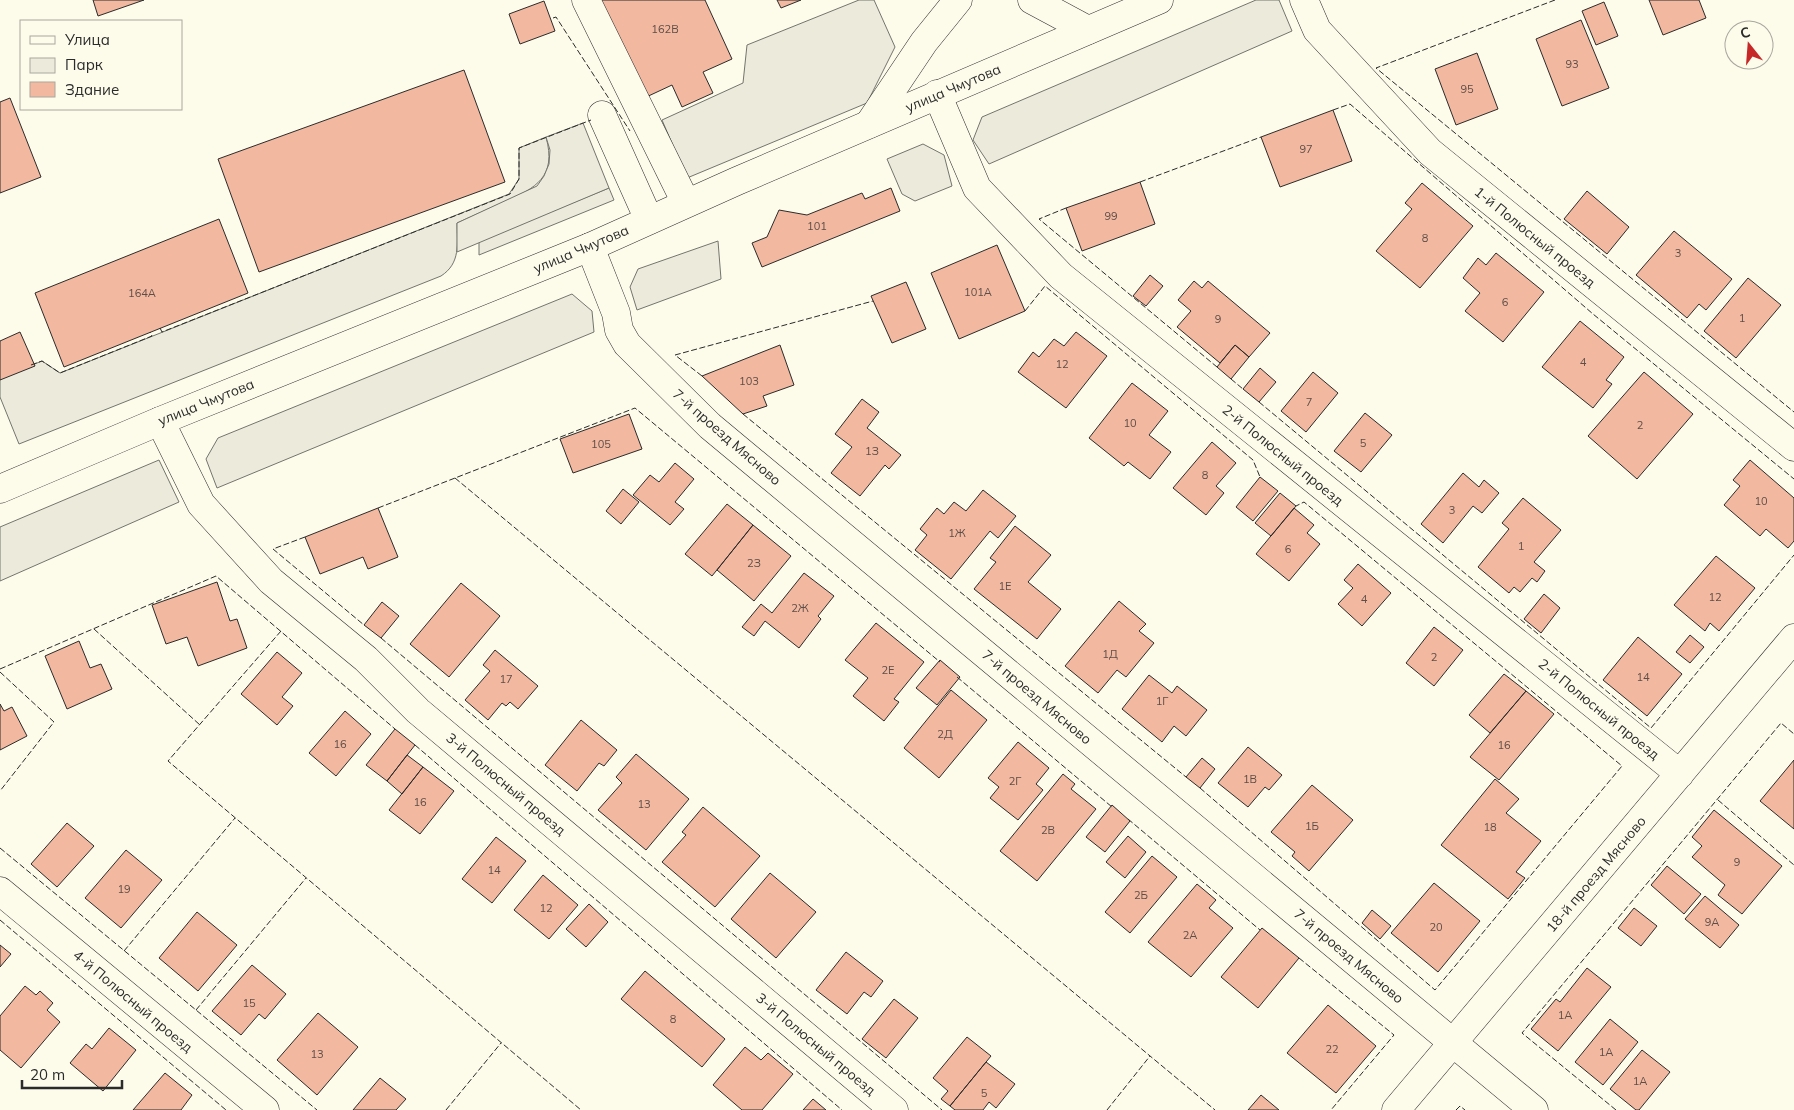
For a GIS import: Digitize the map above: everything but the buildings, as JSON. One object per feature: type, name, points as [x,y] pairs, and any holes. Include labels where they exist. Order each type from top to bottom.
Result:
[{"type":"street","points":[[586,0],[686,203]]},
{"type":"street","points":[[869,124],[924,42],[958,0]]},
{"type":"street","points":[[1032,0],[1088,30]]},
{"type":"street","name":"улица Чмутова","points":[[0,489],[160,421],[590,247],[686,203],[937,94],[1159,0]]},
{"type":"street","name":"1-й Полюсный проезд","points":[[1304,0],[1317,30],[1430,152],[1794,447]]},
{"type":"street","name":"2-й Полюсный проезд","points":[[937,94],[977,188],[1060,276],[1680,774]]},
{"type":"street","points":[[602,115],[649,220]]},
{"type":"street","name":"7-й проезд Мясново","points":[[590,247],[616,313],[619,330],[627,344],[710,426],[1534,1110]]},
{"type":"street","name":"3-й Полюсный проезд","points":[[160,421],[201,504],[271,581],[366,659],[418,711],[894,1110]]},
{"type":"street","name":"18-й проезд Мясново","points":[[1396,1110],[1680,774],[1791,648]]},
{"type":"street","name":"4-й Полюсный проезд","points":[[0,891],[265,1110]]},
{"type":"green space","points":[[1256,0],[1279,0],[1292,31],[989,164],[973,140],[982,117]]},
{"type":"green space","points":[[546,137],[549,162],[541,179],[526,192],[457,223],[457,252],[455,259],[441,276],[19,444],[0,397],[0,378],[42,361],[60,373],[509,194],[519,179],[519,148]]},
{"type":"green space","points":[[923,144],[944,155],[952,186],[915,201],[902,194],[887,159]]},
{"type":"green space","points":[[609,188],[614,200],[479,255],[479,241]]},
{"type":"green space","points":[[718,241],[721,279],[637,310],[630,287],[638,269]]},
{"type":"green space","points":[[572,294],[592,311],[594,332],[217,488],[206,459],[218,438]]},
{"type":"green space","points":[[159,460],[179,502],[0,581],[0,527]]},
{"type":"shaded area","points":[[859,0],[874,0],[895,47],[867,103],[687,178],[662,120],[743,83],[747,45]]},
{"type":"shaded area","points":[[583,123],[609,188],[457,252],[457,223],[537,186],[549,164],[550,150],[546,137]]},
{"type":"fence","points":[[1555,0],[1376,68],[1794,412]]},
{"type":"fence","points":[[553,18],[556,17],[630,131]]},
{"type":"fence","points":[[1333,110],[1350,104],[1593,314],[1794,479]]},
{"type":"fence","points":[[160,328],[162,332],[510,194],[519,179],[519,148],[591,120]]},
{"type":"fence","points":[[1140,182],[1261,137]]},
{"type":"fence","points":[[1066,208],[1039,219],[1217,367]]},
{"type":"fence","points":[[1025,311],[1045,286],[1253,460],[1260,477]]},
{"type":"fence","points":[[702,376],[675,355],[873,301]]},
{"type":"fence","points":[[31,365],[42,361],[60,373],[152,336],[150,332]]},
{"type":"fence","points":[[1231,379],[1243,389]]},
{"type":"fence","points":[[1259,402],[1651,728],[1794,555]]},
{"type":"fence","points":[[378,508],[635,408],[940,662]]},
{"type":"fence","points":[[743,414],[1186,777]]},
{"type":"fence","points":[[455,478],[1215,1110]]},
{"type":"fence","points":[[1200,788],[1435,990],[1622,766],[1304,502],[1296,506]]},
{"type":"fence","points":[[305,537],[273,549],[364,625]]},
{"type":"fence","points":[[0,669],[216,576],[395,729]]},
{"type":"fence","points":[[94,629],[200,725]]},
{"type":"fence","points":[[281,631],[168,761],[581,1110]]},
{"type":"fence","points":[[381,638],[942,1110]]},
{"type":"fence","points":[[0,672],[54,722],[0,791]]},
{"type":"fence","points":[[957,677],[1112,807]]},
{"type":"fence","points":[[1616,1110],[1522,1033],[1781,723],[1794,734]]},
{"type":"fence","points":[[415,745],[842,1110]]},
{"type":"fence","points":[[1718,800],[1794,865]]},
{"type":"fence","points":[[124,951],[235,818]]},
{"type":"fence","points":[[1128,819],[1260,930]]},
{"type":"fence","points":[[0,848],[317,1110]]},
{"type":"fence","points":[[196,1010],[306,878]]},
{"type":"fence","points":[[0,920],[226,1110]]},
{"type":"fence","points":[[1299,958],[1394,1035],[1331,1110]]},
{"type":"fence","points":[[446,1110],[501,1043]]},
{"type":"fence","points":[[1107,1110],[1150,1056]]},
{"type":"fence","points":[[1456,1110],[1460,1106],[1465,1110]]}]
